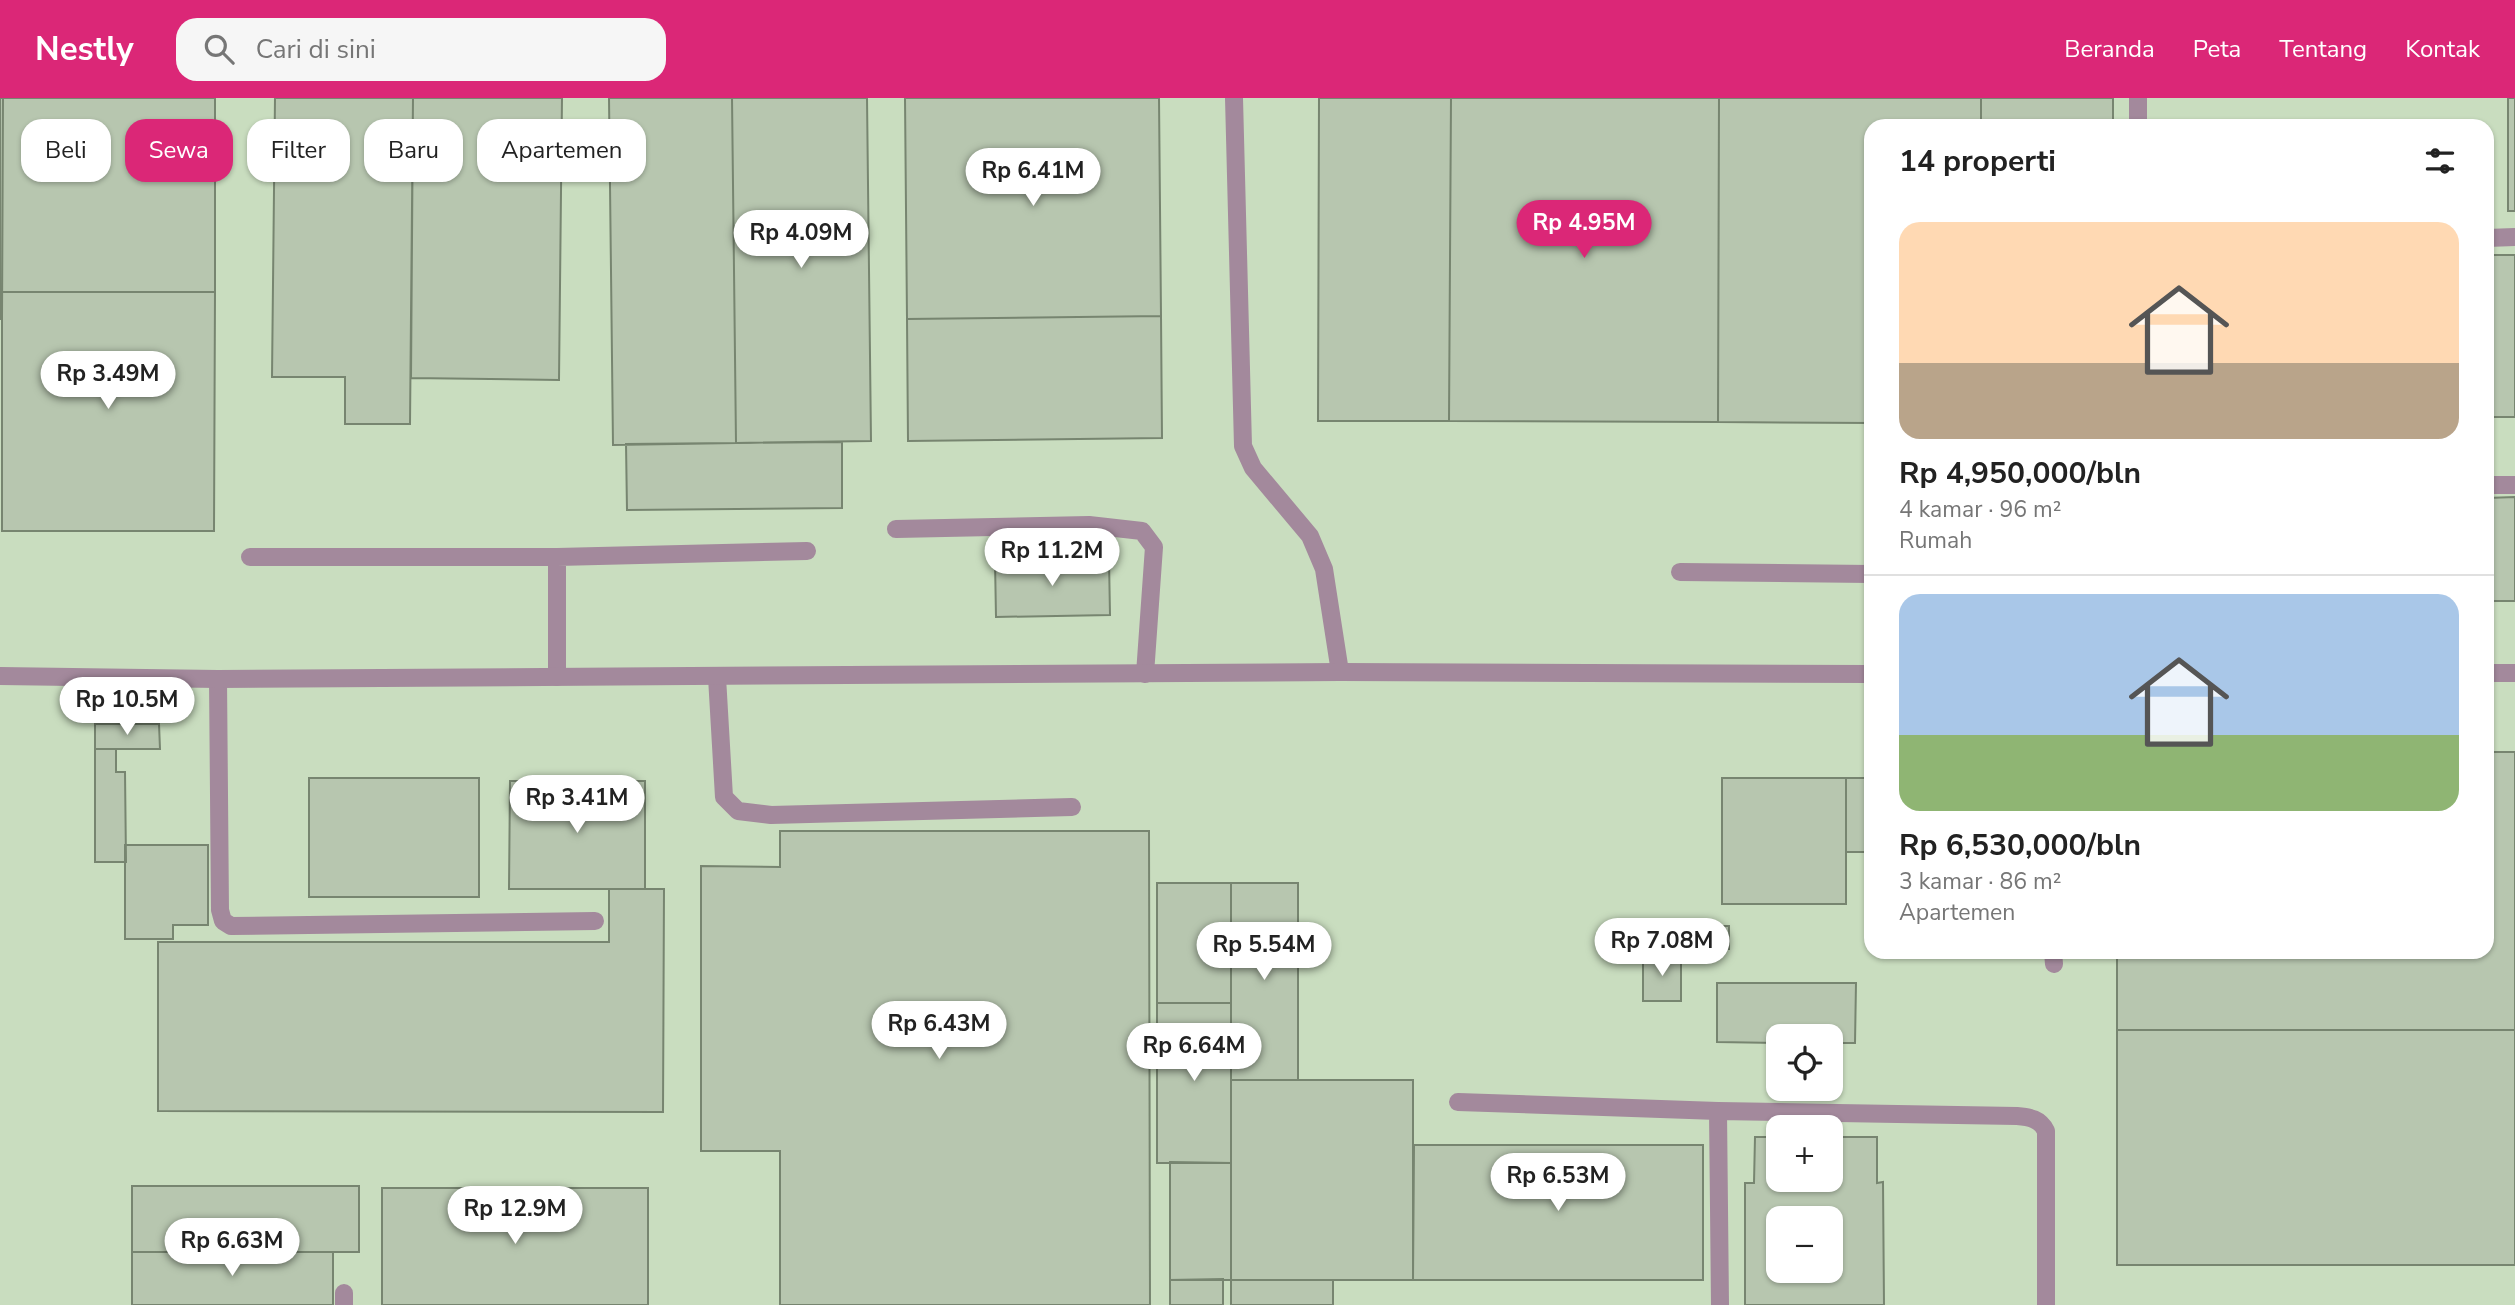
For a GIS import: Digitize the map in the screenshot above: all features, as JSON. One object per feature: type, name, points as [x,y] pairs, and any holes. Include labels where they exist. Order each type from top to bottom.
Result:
[{"type":"street","points":[[1234,98],[1243,446],[1253,468],[1310,536],[1324,569],[1340,672]]},
{"type":"street","points":[[2138,98],[2138,119]]},
{"type":"street","points":[[2494,238],[2515,237]]},
{"type":"street","points":[[2494,485],[2515,485]]},
{"type":"street","points":[[896,529],[1089,525],[1142,531],[1154,547],[1145,674]]},
{"type":"street","points":[[250,557],[557,557],[807,551]]},
{"type":"street","points":[[557,557],[557,677]]},
{"type":"street","points":[[1680,572],[1864,573]]},
{"type":"street","points":[[0,676],[218,679],[1340,672],[1864,674]]},
{"type":"street","points":[[2494,673],[2515,673]]},
{"type":"street","points":[[717,677],[724,797],[738,811],[771,815],[1072,807]]},
{"type":"street","points":[[218,679],[220,909],[223,921],[231,926],[595,921]]},
{"type":"street","points":[[1458,1102],[1718,1111],[2017,1116],[2036,1120],[2046,1132],[2046,1305]]},
{"type":"street","points":[[1718,1111],[1720,1305]]},
{"type":"shaded area","points":[[0,98],[2515,98],[2515,1305],[0,1305]]},
{"type":"building","points":[[0,98],[3,98],[2,319],[0,319]]},
{"type":"building","points":[[3,98],[215,98],[215,119],[125,119],[125,182],[215,182],[215,292],[2,292]]},
{"type":"building","points":[[275,98],[413,98],[413,119],[364,119],[364,182],[412,182],[410,424],[345,424],[345,377],[272,377],[274,182],[350,182],[350,119],[275,119]]},
{"type":"building","points":[[413,98],[562,98],[562,119],[477,119],[477,182],[561,182],[559,380],[411,378],[412,182],[463,182],[463,119],[413,119]]},
{"type":"building","points":[[609,98],[732,98],[736,443],[613,445],[610,182],[646,182],[646,119],[609,119]]},
{"type":"building","points":[[732,98],[867,98],[871,441],[736,443]]},
{"type":"building","points":[[905,98],[1159,98],[1161,316],[907,319]]},
{"type":"building","points":[[1319,98],[1451,98],[1449,421],[1318,421]]},
{"type":"building","points":[[1451,98],[1719,98],[1718,422],[1449,421]]},
{"type":"building","points":[[1719,98],[1981,98],[1981,119],[1864,119],[1864,423],[1718,422]]},
{"type":"building","points":[[1981,98],[2113,98],[2113,119],[1981,119]]},
{"type":"building","points":[[2508,98],[2515,98],[2515,211],[2508,211]]},
{"type":"building","points":[[2494,255],[2515,255],[2515,417],[2494,417]]},
{"type":"building","points":[[2,292],[215,292],[214,531],[2,531]]},
{"type":"building","points":[[1161,316],[1162,438],[908,441],[907,319]]},
{"type":"building","points":[[842,442],[842,508],[627,510],[626,444]]},
{"type":"building","points":[[2515,497],[2515,601],[2494,601],[2494,498]]},
{"type":"building","points":[[1109,560],[1110,615],[996,617],[995,561]]},
{"type":"building","points":[[95,724],[159,724],[160,749],[95,749]]},
{"type":"building","points":[[95,749],[116,749],[116,772],[125,772],[126,862],[95,862]]},
{"type":"building","points":[[2494,752],[2515,752],[2515,1030],[2117,1030],[2117,959],[2494,959]]},
{"type":"building","points":[[309,778],[479,778],[479,897],[309,897]]},
{"type":"building","points":[[1722,778],[1846,778],[1846,904],[1722,904]]},
{"type":"building","points":[[1846,778],[1864,778],[1864,852],[1846,852]]},
{"type":"building","points":[[510,781],[645,781],[645,889],[509,889]]},
{"type":"building","points":[[780,831],[1149,831],[1150,1305],[780,1305],[780,1151],[701,1151],[701,866],[780,867]]},
{"type":"building","points":[[125,845],[208,845],[208,925],[173,925],[173,939],[125,939]]},
{"type":"building","points":[[1157,883],[1231,883],[1231,1003],[1157,1003]]},
{"type":"building","points":[[1231,883],[1298,883],[1298,1080],[1231,1080]]},
{"type":"building","points":[[609,889],[664,889],[663,1112],[158,1111],[158,942],[609,942]]},
{"type":"building","points":[[1691,926],[1729,926],[1729,949],[1690,949]]},
{"type":"building","points":[[1643,955],[1681,955],[1681,1001],[1643,1001]]},
{"type":"building","points":[[1717,983],[1856,983],[1855,1043],[1843,1043],[1843,1024],[1766,1024],[1766,1043],[1717,1042]]},
{"type":"building","points":[[1157,1003],[1231,1003],[1231,1163],[1157,1163]]},
{"type":"building","points":[[2117,1030],[2515,1030],[2515,1265],[2117,1265]]},
{"type":"building","points":[[1231,1080],[1413,1080],[1413,1280],[1231,1280]]},
{"type":"building","points":[[1755,1137],[1766,1137],[1766,1192],[1843,1192],[1843,1137],[1877,1137],[1877,1183],[1883,1182],[1884,1305],[1745,1305],[1745,1183],[1754,1183]]},
{"type":"building","points":[[1414,1145],[1703,1145],[1703,1280],[1413,1280]]},
{"type":"building","points":[[1170,1162],[1231,1163],[1231,1280],[1170,1280]]},
{"type":"building","points":[[132,1186],[359,1186],[359,1252],[132,1252]]},
{"type":"building","points":[[382,1188],[648,1188],[648,1305],[382,1305]]},
{"type":"building","points":[[132,1252],[333,1252],[333,1305],[132,1305]]},
{"type":"building","points":[[1223,1279],[1223,1305],[1170,1305],[1170,1280]]},
{"type":"building","points":[[1231,1280],[1333,1280],[1333,1305],[1231,1305]]}]
